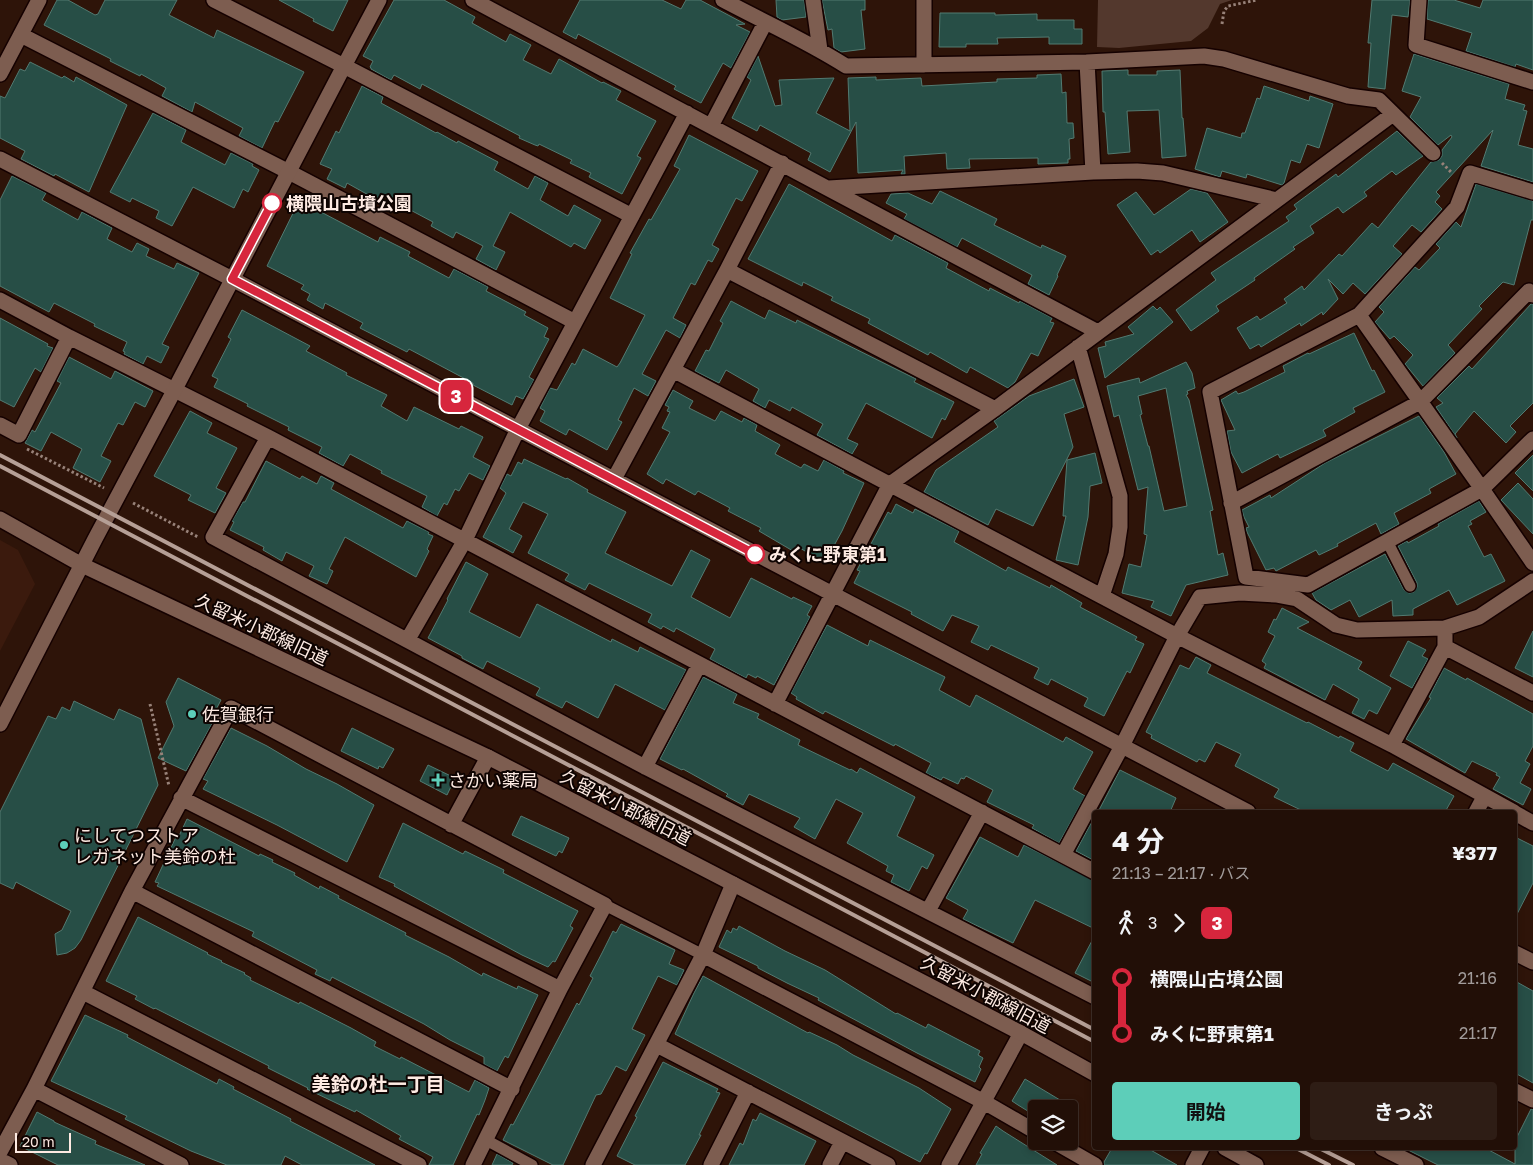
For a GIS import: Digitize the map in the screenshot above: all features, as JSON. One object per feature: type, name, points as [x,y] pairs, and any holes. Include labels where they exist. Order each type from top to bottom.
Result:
[{"type":"street","points":[[0,74],[39,0]]},
{"type":"street","points":[[214,0],[632,216]]},
{"type":"street","points":[[0,724],[117,497],[379,0]]},
{"type":"street","points":[[473,0],[1098,332]]},
{"type":"street","points":[[723,0],[820,50],[846,66],[1087,62],[1204,56],[1224,59],[1348,96],[1379,100],[1433,153]]},
{"type":"street","points":[[813,0],[820,50]]},
{"type":"street","points":[[924,0],[924,65]]},
{"type":"street","points":[[1419,0],[1416,45],[1533,82]]},
{"type":"street","points":[[711,126],[765,23]]},
{"type":"street","points":[[20,35],[289,172],[575,322]]},
{"type":"street","points":[[1087,62],[1093,172]]},
{"type":"street","points":[[408,640],[465,540],[518,429],[687,113]]},
{"type":"street","points":[[775,704],[890,484],[995,409],[1393,114]]},
{"type":"street","points":[[0,160],[232,279],[1244,810]]},
{"type":"street","points":[[614,479],[727,270],[782,163]]},
{"type":"street","points":[[828,188],[1138,171],[1163,174],[1277,200]]},
{"type":"street","points":[[1533,192],[1470,173],[1456,207],[1359,315],[1210,392],[1246,577],[1308,585],[1482,489],[1533,439]]},
{"type":"street","points":[[727,270],[995,409]]},
{"type":"street","points":[[1231,503],[1420,402],[1532,288]]},
{"type":"street","points":[[0,300],[69,337],[268,437],[1092,870]]},
{"type":"street","points":[[1359,315],[1533,563]]},
{"type":"street","points":[[0,425],[19,435],[69,337]]},
{"type":"street","points":[[1078,347],[1120,496],[1120,526],[1116,554],[1102,596]]},
{"type":"street","points":[[673,370],[1177,636],[1392,745],[1508,810]]},
{"type":"street","points":[[268,437],[213,537],[645,767],[928,910],[1092,996]]},
{"type":"street","name":"久留米小郡線旧道","points":[[0,518],[82,565],[488,756],[1021,1033],[1092,1072]]},
{"type":"street","points":[[1063,855],[1122,746],[1177,636],[1200,598],[1240,593],[1276,595],[1297,599],[1336,625],[1357,630],[1445,628],[1479,617],[1533,581]]},
{"type":"street","points":[[1392,745],[1445,648],[1445,628]]},
{"type":"street","points":[[1445,648],[1533,693]]},
{"type":"street","points":[[645,767],[699,665]]},
{"type":"street","points":[[0,1152],[83,992],[176,794],[231,708],[605,905],[560,989],[473,1165]]},
{"type":"street","points":[[451,825],[488,756]]},
{"type":"street","points":[[176,794],[560,989]]},
{"type":"street","points":[[1477,810],[1484,797]]},
{"type":"street","points":[[928,910],[982,812]]},
{"type":"street","points":[[1517,814],[1533,822]]},
{"type":"street","points":[[593,1165],[703,955],[733,884]]},
{"type":"street","points":[[132,891],[512,1089]]},
{"type":"street","points":[[1517,954],[1533,962]]},
{"type":"street","points":[[703,955],[984,1102],[1028,1127]]},
{"type":"street","points":[[83,992],[419,1165]]},
{"type":"street","points":[[950,1165],[1021,1033]]},
{"type":"street","points":[[657,1045],[888,1165]]},
{"type":"street","points":[[34,1089],[181,1165]]},
{"type":"street","points":[[711,1165],[748,1092]]},
{"type":"street","points":[[1517,1092],[1533,1100]]},
{"type":"street","points":[[830,1165],[842,1142]]},
{"type":"street","points":[[1069,1150],[1096,1165]]},
{"type":"street","points":[[1193,1165],[1201,1150]]},
{"type":"street","points":[[1229,1150],[1256,1165]]},
{"type":"street","points":[[1386,1150],[1416,1165]]},
{"type":"street","points":[[0,1160],[10,1165]]},
{"type":"lane","points":[[1386,541],[1410,586]]},
{"type":"lane","points":[[605,905],[703,955]]},
{"type":"lane","points":[[486,1140],[532,1165]]},
{"type":"path","points":[[1222,24],[1224,11],[1228,6],[1257,0]]},
{"type":"path","points":[[1433,153],[1465,186]]},
{"type":"path","points":[[27,449],[106,490]]},
{"type":"path","points":[[150,704],[176,794]]},
{"type":"shaded area","points":[[1098,0],[1232,0],[1220,4],[1208,28],[1191,41],[1119,48],[1097,47]]},
{"type":"shaded area","points":[[0,540],[18,550],[35,584],[0,651]]},
{"type":"building","points":[[57,0],[68,0],[95,15],[98,14],[105,0],[177,0],[169,15],[214,38],[217,30],[304,72],[278,122],[275,121],[262,148],[239,136],[243,128],[195,102],[192,112],[162,96],[166,88],[141,74],[140,76],[110,61],[111,59],[44,25]]},
{"type":"building","points":[[279,0],[348,0],[333,31]]},
{"type":"building","points":[[394,0],[444,0],[475,17],[472,23],[506,42],[510,34],[531,45],[523,60],[551,74],[559,59],[602,83],[621,91],[616,100],[656,121],[637,156],[641,158],[622,194],[589,177],[591,173],[570,163],[572,160],[539,144],[538,146],[519,138],[520,136],[422,84],[420,89],[394,75],[391,80],[371,69],[373,61],[363,56]]},
{"type":"building","points":[[580,0],[662,0],[681,9],[686,0],[700,0],[745,24],[736,25],[750,32],[731,68],[723,63],[701,103],[674,89],[676,86],[578,34],[576,39],[563,32]]},
{"type":"building","points":[[776,0],[804,0],[806,17],[782,20],[777,17]]},
{"type":"building","points":[[822,0],[865,0],[865,10],[861,10],[865,49],[841,52],[834,48],[832,29],[828,30]]},
{"type":"building","points":[[1372,0],[1410,0],[1408,17],[1392,15],[1385,89],[1368,87],[1371,43],[1368,43]]},
{"type":"building","points":[[1428,0],[1454,0],[1480,8],[1483,0],[1533,0],[1533,70],[1516,64],[1515,67],[1466,51],[1472,33],[1427,19]]},
{"type":"building","points":[[940,13],[1037,14],[1037,20],[1074,20],[1074,29],[1082,29],[1082,44],[1049,44],[1049,37],[997,38],[998,44],[966,44],[966,47],[939,47]]},
{"type":"building","points":[[1414,54],[1509,84],[1505,99],[1525,105],[1523,110],[1527,111],[1518,145],[1533,149],[1533,182],[1481,166],[1493,130],[1436,192],[1440,196],[1435,202],[1442,209],[1421,232],[1412,225],[1393,246],[1402,254],[1365,294],[1353,283],[1343,294],[1328,279],[1338,299],[1323,315],[1322,312],[1301,326],[1300,323],[1261,347],[1259,344],[1250,349],[1237,328],[1257,316],[1260,320],[1287,303],[1284,299],[1302,286],[1304,290],[1339,254],[1342,256],[1372,223],[1378,228],[1431,162],[1439,160],[1442,156],[1442,150],[1452,137],[1451,135],[1438,145],[1410,117],[1421,97],[1402,91]]},
{"type":"building","points":[[758,56],[775,106],[782,105],[779,80],[834,78],[816,113],[850,131],[848,78],[876,77],[876,80],[921,78],[922,86],[997,82],[997,79],[1037,78],[1037,75],[1061,74],[1062,93],[1066,92],[1067,123],[1073,123],[1074,138],[1069,139],[1070,159],[1068,159],[1068,163],[1038,164],[1038,158],[969,159],[970,168],[947,169],[946,153],[904,156],[905,174],[901,174],[903,170],[858,173],[856,122],[830,172],[808,160],[811,153],[760,125],[757,131],[732,118],[751,80],[747,77]]},
{"type":"building","points":[[30,62],[74,82],[76,77],[127,105],[89,192],[21,159],[25,151],[0,138],[0,96],[5,98],[20,69],[25,71]]},
{"type":"building","points":[[1128,70],[1128,75],[1157,75],[1157,71],[1180,70],[1186,156],[1162,158],[1159,110],[1127,111],[1130,152],[1108,154],[1105,112],[1103,112],[1102,71]]},
{"type":"building","points":[[362,86],[383,97],[381,103],[436,133],[457,143],[458,141],[498,162],[494,170],[528,189],[535,176],[548,183],[540,200],[568,216],[574,205],[601,220],[585,249],[574,243],[571,247],[510,212],[493,246],[505,252],[496,270],[476,259],[483,246],[456,232],[453,238],[431,226],[433,222],[384,196],[381,202],[347,183],[345,188],[327,179],[332,169],[320,164],[336,131],[339,133]]},
{"type":"building","points":[[1264,86],[1309,101],[1310,96],[1333,104],[1319,148],[1307,144],[1300,163],[1291,160],[1282,185],[1247,174],[1246,178],[1222,171],[1220,177],[1195,169],[1207,128],[1241,138],[1242,133],[1245,133],[1257,98],[1260,99]]},
{"type":"building","points":[[153,113],[186,130],[181,142],[225,165],[231,153],[253,164],[252,166],[259,170],[248,192],[243,189],[234,208],[193,187],[172,226],[156,218],[159,211],[132,198],[130,202],[110,192]]},
{"type":"building","points":[[1397,131],[1423,156],[1396,175],[1392,171],[1364,192],[1367,196],[1343,213],[1338,207],[1310,226],[1314,233],[1254,278],[1255,280],[1216,306],[1219,311],[1191,331],[1176,310],[1216,280],[1211,273],[1289,221],[1286,217],[1297,209],[1294,205],[1336,174],[1338,177]]},
{"type":"building","points":[[689,135],[758,171],[742,201],[736,198],[712,245],[719,249],[712,262],[708,260],[695,285],[691,283],[673,318],[686,325],[680,338],[666,330],[642,374],[656,381],[648,396],[634,388],[618,420],[622,422],[607,450],[569,429],[566,435],[540,421],[545,411],[540,408],[550,388],[557,390],[572,363],[575,365],[583,349],[617,367],[620,363],[645,315],[610,298],[632,254],[630,253],[680,169],[674,166]]},
{"type":"building","points":[[12,176],[46,193],[42,200],[78,220],[82,212],[112,228],[107,239],[132,252],[137,243],[149,249],[146,256],[174,269],[177,263],[199,273],[162,344],[169,347],[161,363],[147,356],[143,364],[124,354],[125,352],[123,351],[127,342],[94,326],[95,324],[54,303],[49,312],[0,286],[0,200]]},
{"type":"building","points":[[789,184],[892,241],[895,235],[948,263],[946,268],[989,291],[990,288],[1052,318],[1050,322],[1054,323],[1038,356],[1031,353],[1015,382],[1008,388],[970,367],[967,373],[930,352],[928,355],[868,323],[870,319],[831,300],[833,297],[803,282],[802,286],[748,259]]},
{"type":"building","points":[[1476,184],[1533,201],[1533,220],[1531,220],[1514,285],[1503,282],[1479,306],[1482,309],[1448,345],[1455,353],[1423,386],[1405,364],[1413,355],[1394,336],[1390,339],[1375,322],[1384,312],[1379,307],[1415,267],[1419,270],[1440,248],[1436,244],[1456,222],[1461,227]]},
{"type":"building","points":[[1191,189],[1207,193],[1228,222],[1200,242],[1192,230],[1160,253],[1158,250],[1151,255],[1117,205],[1136,192],[1154,215]]},
{"type":"building","points":[[940,191],[997,219],[994,225],[1041,248],[1042,245],[1066,256],[1049,295],[1028,284],[1032,275],[962,238],[957,247],[904,219],[907,214],[886,203],[891,194],[908,193],[932,204]]},
{"type":"building","points":[[302,195],[324,206],[321,212],[378,242],[380,237],[410,252],[408,256],[449,278],[454,269],[488,287],[486,291],[526,312],[524,315],[548,328],[544,337],[549,339],[529,377],[534,380],[523,399],[516,396],[512,405],[409,349],[407,352],[360,328],[363,323],[325,303],[323,309],[307,300],[310,294],[301,289],[304,285],[267,266]]},
{"type":"building","points":[[731,301],[765,319],[769,310],[796,323],[797,320],[916,379],[914,382],[954,402],[945,420],[942,418],[932,438],[866,403],[847,439],[858,444],[852,454],[817,435],[823,424],[792,407],[790,411],[769,400],[765,408],[753,401],[759,389],[726,370],[719,383],[695,371],[706,350],[709,351],[723,323],[720,321]]},
{"type":"building","points":[[1533,304],[1533,403],[1510,426],[1516,432],[1506,443],[1474,411],[1455,434],[1457,438],[1436,407],[1443,403],[1437,398],[1469,366],[1472,369]]},
{"type":"building","points":[[1153,306],[1157,310],[1160,307],[1173,322],[1105,378],[1098,348],[1106,346],[1105,342],[1134,334],[1128,327]]},
{"type":"building","points":[[242,310],[310,346],[306,351],[347,373],[346,375],[387,395],[381,406],[407,421],[414,407],[459,429],[461,426],[483,437],[473,457],[490,466],[483,480],[469,473],[459,491],[455,489],[447,505],[444,503],[437,516],[422,507],[427,496],[381,473],[382,471],[350,454],[343,466],[319,453],[322,447],[288,430],[289,427],[247,406],[248,404],[214,387],[218,379],[212,376],[231,339],[228,337]]},
{"type":"building","points":[[0,318],[53,348],[41,372],[35,368],[14,407],[0,400]]},
{"type":"building","points":[[1354,333],[1372,371],[1374,370],[1385,392],[1353,408],[1355,412],[1323,430],[1326,436],[1280,458],[1278,454],[1242,473],[1231,452],[1227,431],[1235,430],[1221,400],[1236,391],[1238,394],[1244,392],[1285,372],[1283,366]]},
{"type":"building","points":[[69,357],[111,379],[115,371],[153,391],[145,407],[135,402],[123,425],[118,423],[101,456],[111,461],[100,482],[73,468],[82,449],[51,432],[41,451],[25,443],[32,430],[35,432],[61,383],[57,381]]},
{"type":"building","points":[[1186,362],[1192,373],[1195,388],[1187,391],[1188,394],[1186,395],[1189,400],[1213,510],[1210,511],[1218,555],[1223,553],[1228,575],[1186,585],[1171,616],[1151,607],[1154,601],[1122,593],[1129,564],[1141,567],[1147,535],[1144,534],[1148,487],[1138,490],[1119,415],[1114,417],[1107,386],[1139,378],[1140,383]],"holes":[[[1166,388],[1187,506],[1164,511],[1140,415],[1142,414],[1138,396]]]},
{"type":"building","points":[[1074,379],[1084,407],[1064,414],[1073,447],[1033,526],[996,509],[988,525],[924,492],[936,470],[998,427],[994,421],[1029,396]]},
{"type":"building","points":[[673,390],[693,401],[689,408],[715,421],[721,411],[742,422],[744,418],[757,425],[755,431],[780,445],[775,454],[801,468],[804,464],[818,471],[824,460],[844,471],[843,473],[864,483],[842,531],[825,562],[796,546],[793,551],[759,531],[761,528],[728,511],[730,508],[698,491],[695,495],[666,479],[663,484],[647,474],[670,432],[662,428],[670,412],[667,411],[669,407],[665,405]]},
{"type":"building","points":[[190,411],[212,423],[207,433],[237,448],[216,488],[226,493],[215,513],[188,500],[191,495],[154,476]]},
{"type":"building","points":[[1419,416],[1444,452],[1456,474],[1429,489],[1431,493],[1394,513],[1399,524],[1381,534],[1376,523],[1319,555],[1316,550],[1276,571],[1274,568],[1266,570],[1247,532],[1246,528],[1249,527],[1242,510],[1270,495],[1271,498],[1325,463]]},
{"type":"building","points":[[1095,453],[1102,483],[1090,486],[1088,517],[1078,565],[1056,560],[1066,516],[1063,516],[1067,460]]},
{"type":"building","points":[[1533,455],[1533,491],[1515,473]]},
{"type":"building","points":[[524,459],[567,478],[588,490],[587,492],[626,512],[605,553],[672,586],[691,550],[710,560],[691,597],[730,618],[751,578],[792,599],[793,597],[812,606],[807,615],[810,617],[774,685],[757,676],[756,678],[748,674],[746,678],[710,659],[715,649],[676,628],[674,632],[663,626],[661,629],[648,622],[652,614],[589,583],[585,590],[565,580],[569,574],[528,553],[548,514],[523,502],[509,529],[522,536],[513,553],[483,537],[506,493],[500,488],[507,474],[511,476],[518,462],[522,464]]},
{"type":"building","points":[[266,461],[300,479],[302,476],[317,484],[321,476],[334,483],[331,489],[403,528],[407,521],[429,532],[428,534],[433,536],[427,549],[429,551],[416,577],[345,537],[329,569],[333,571],[327,584],[309,576],[314,566],[286,552],[282,561],[263,550],[264,547],[230,530],[234,522],[232,521],[243,502],[245,502]]},
{"type":"building","points":[[1518,483],[1533,499],[1533,534],[1501,500]]},
{"type":"building","points":[[1479,501],[1486,512],[1470,521],[1472,524],[1468,526],[1484,557],[1491,554],[1505,581],[1457,605],[1449,590],[1413,609],[1413,615],[1393,616],[1392,600],[1359,617],[1350,600],[1331,610],[1316,600],[1312,593],[1385,554],[1404,590],[1409,593],[1414,592],[1417,583],[1398,546],[1407,541],[1408,543],[1439,526],[1438,524]]},
{"type":"building","points":[[896,504],[913,513],[915,509],[959,531],[954,542],[1006,571],[1008,567],[1050,588],[1051,585],[1082,603],[1080,607],[1137,637],[1135,640],[1144,644],[1130,673],[1127,671],[1104,716],[1084,706],[1088,698],[1051,679],[1048,685],[1034,678],[1039,668],[991,645],[988,650],[971,642],[979,626],[952,615],[943,631],[911,614],[912,612],[854,583],[860,571],[857,570],[888,512],[891,514]]},
{"type":"building","points":[[466,562],[488,574],[469,612],[520,638],[537,604],[611,642],[612,639],[638,652],[640,647],[686,670],[665,710],[615,684],[598,718],[566,701],[562,708],[536,695],[540,688],[487,661],[483,669],[428,638]]},
{"type":"building","points":[[1282,608],[1309,622],[1297,628],[1362,662],[1358,669],[1391,688],[1377,714],[1369,710],[1364,719],[1352,713],[1359,699],[1333,684],[1325,700],[1264,668],[1266,664],[1262,661],[1275,636],[1268,632]]},
{"type":"building","points":[[827,625],[868,646],[870,640],[945,677],[939,690],[970,707],[976,695],[1063,742],[1066,737],[1093,752],[1073,789],[1085,796],[1059,843],[1032,828],[1034,825],[987,802],[993,790],[966,776],[964,779],[961,778],[958,784],[943,777],[941,780],[926,773],[931,763],[825,711],[823,714],[796,699],[797,697],[791,693]]},
{"type":"building","points":[[1533,631],[1533,677],[1515,668]]},
{"type":"building","points":[[1408,641],[1426,650],[1422,656],[1428,659],[1412,688],[1390,676]]},
{"type":"building","points":[[1196,657],[1211,665],[1207,673],[1307,723],[1354,743],[1350,751],[1388,771],[1393,763],[1454,796],[1446,810],[1301,810],[1274,797],[1279,789],[1235,766],[1241,754],[1216,742],[1205,762],[1199,759],[1197,762],[1151,738],[1152,735],[1146,732],[1180,665],[1189,669]]},
{"type":"building","points":[[1444,668],[1466,680],[1467,678],[1533,714],[1533,746],[1525,761],[1530,764],[1520,783],[1531,789],[1523,805],[1493,789],[1500,777],[1496,775],[1497,773],[1472,761],[1465,773],[1406,739],[1431,698],[1429,697]]},
{"type":"building","points":[[703,677],[737,694],[733,703],[759,714],[757,718],[800,740],[798,745],[857,773],[860,768],[915,797],[897,836],[934,855],[927,869],[922,866],[909,891],[891,882],[894,875],[886,871],[888,866],[847,843],[863,813],[836,799],[815,839],[794,827],[800,818],[749,794],[743,805],[726,796],[728,794],[683,769],[660,759]]},
{"type":"building","name":"佐賀銀行","points":[[178,678],[221,700],[211,719],[214,720],[186,771],[158,758],[174,726],[166,702]]},
{"type":"building","name":"にしてつストア レガネット美鈴の杜","points":[[74,701],[114,720],[119,709],[141,719],[158,785],[81,940],[75,948],[67,953],[57,955],[55,934],[62,930],[71,911],[16,882],[13,889],[0,883],[0,812],[48,716],[56,719],[62,707],[70,711]]},
{"type":"building","points":[[231,728],[374,805],[347,862],[203,789],[208,781],[203,779]]},
{"type":"building","points":[[352,728],[394,749],[383,768],[379,766],[378,769],[341,751]]},
{"type":"building","name":"さかい薬局","points":[[428,765],[455,778],[447,795],[420,781]]},
{"type":"building","points":[[1120,770],[1176,798],[1171,810],[1099,810]]},
{"type":"building","points":[[521,816],[569,838],[562,853],[559,851],[556,856],[512,835]]},
{"type":"building","points":[[187,819],[259,856],[260,854],[273,860],[272,862],[295,873],[294,875],[319,889],[320,886],[339,896],[338,898],[406,933],[405,935],[482,976],[483,973],[517,989],[518,986],[538,995],[508,1058],[505,1056],[497,1071],[484,1064],[484,1057],[424,1024],[332,977],[330,981],[315,974],[317,970],[252,936],[254,932],[157,886],[159,883],[155,882],[176,837],[178,838]]},
{"type":"building","points":[[1092,822],[1092,859],[1076,851]]},
{"type":"building","points":[[403,823],[463,854],[465,851],[504,870],[503,873],[578,911],[570,926],[573,928],[555,962],[553,961],[548,967],[522,955],[394,886],[395,884],[379,877]]},
{"type":"building","points":[[980,837],[1018,857],[1024,845],[1092,879],[1092,928],[1035,900],[1013,943],[963,919],[968,910],[946,898]]},
{"type":"building","points":[[1517,838],[1533,846],[1533,883],[1517,914]]},
{"type":"building","points":[[138,917],[245,973],[251,978],[250,980],[299,1004],[300,1002],[351,1028],[376,1042],[374,1046],[400,1059],[401,1057],[469,1092],[475,1080],[489,1088],[479,1115],[477,1114],[453,1165],[429,1165],[433,1157],[399,1139],[401,1136],[356,1110],[355,1112],[307,1089],[268,1068],[269,1066],[154,1009],[135,999],[137,996],[106,981]]},
{"type":"building","points":[[621,924],[675,950],[669,964],[684,970],[677,985],[658,976],[632,1029],[645,1035],[626,1071],[616,1066],[601,1094],[596,1095],[563,1165],[553,1165],[503,1140],[511,1124],[513,1125],[577,1003],[579,1005],[593,978],[590,976],[613,931],[616,933]]},
{"type":"building","points":[[739,926],[825,970],[896,1014],[926,1028],[928,1024],[980,1051],[978,1055],[983,1058],[979,1067],[981,1069],[975,1082],[818,1000],[819,998],[719,947],[727,930],[731,933],[733,928],[737,930]]},
{"type":"building","points":[[1092,941],[1092,982],[1075,973]]},
{"type":"building","points":[[703,976],[808,1033],[837,1045],[919,1088],[951,1109],[927,1154],[925,1153],[920,1162],[675,1034]]},
{"type":"building","points":[[1517,982],[1533,991],[1533,1083],[1517,1074]]},
{"type":"building","points":[[85,1015],[128,1035],[127,1037],[217,1084],[219,1079],[234,1087],[233,1089],[291,1119],[290,1121],[375,1165],[302,1165],[285,1156],[281,1165],[227,1165],[191,1151],[125,1119],[127,1116],[51,1081]]},
{"type":"building","points":[[663,1062],[718,1089],[716,1092],[720,1093],[685,1165],[635,1165],[617,1156]]},
{"type":"building","points":[[1025,1079],[1060,1100],[1028,1100],[1028,1111],[1012,1101]]},
{"type":"building","points":[[1531,1109],[1533,1109],[1533,1165],[1438,1165],[1408,1150],[1489,1150],[1515,1164],[1517,1137]]},
{"type":"building","points":[[37,1112],[96,1141],[95,1144],[145,1165],[58,1165],[20,1146]]},
{"type":"building","points":[[760,1113],[816,1141],[804,1165],[729,1165],[740,1143],[743,1145],[753,1119],[756,1121]]},
{"type":"building","points":[[996,1126],[1028,1147],[1028,1150],[1033,1150],[1057,1165],[976,1165],[982,1154],[980,1153]]},
{"type":"building","points":[[1111,1150],[1151,1150],[1177,1165],[1104,1165]]},
{"type":"building","points":[[497,1154],[513,1163],[512,1165],[492,1165]]},
{"type":"railway","points":[[0,455],[1092,1028]]},
{"type":"railway","points":[[0,466],[1092,1040]]},
{"type":"railway","points":[[1300,1150],[1329,1165]]},
{"type":"railway","points":[[1323,1150],[1353,1165]]},
{"type":"bus line","name":"3","points":[[272,203],[232,279],[755,554]]},
{"type":"place","name":"横隈山古墳公園","points":[[272,203]]},
{"type":"place","name":"みくに野東第1","points":[[755,554]]},
{"type":"place","name":"佐賀銀行","points":[[192,714]]},
{"type":"place","name":"さかい薬局","points":[[438,780]]},
{"type":"place","name":"にしてつストア レガネット美鈴の杜","points":[[64,845]]},
{"type":"district","name":"美鈴の杜一丁目","points":[[378,1083]]}]
